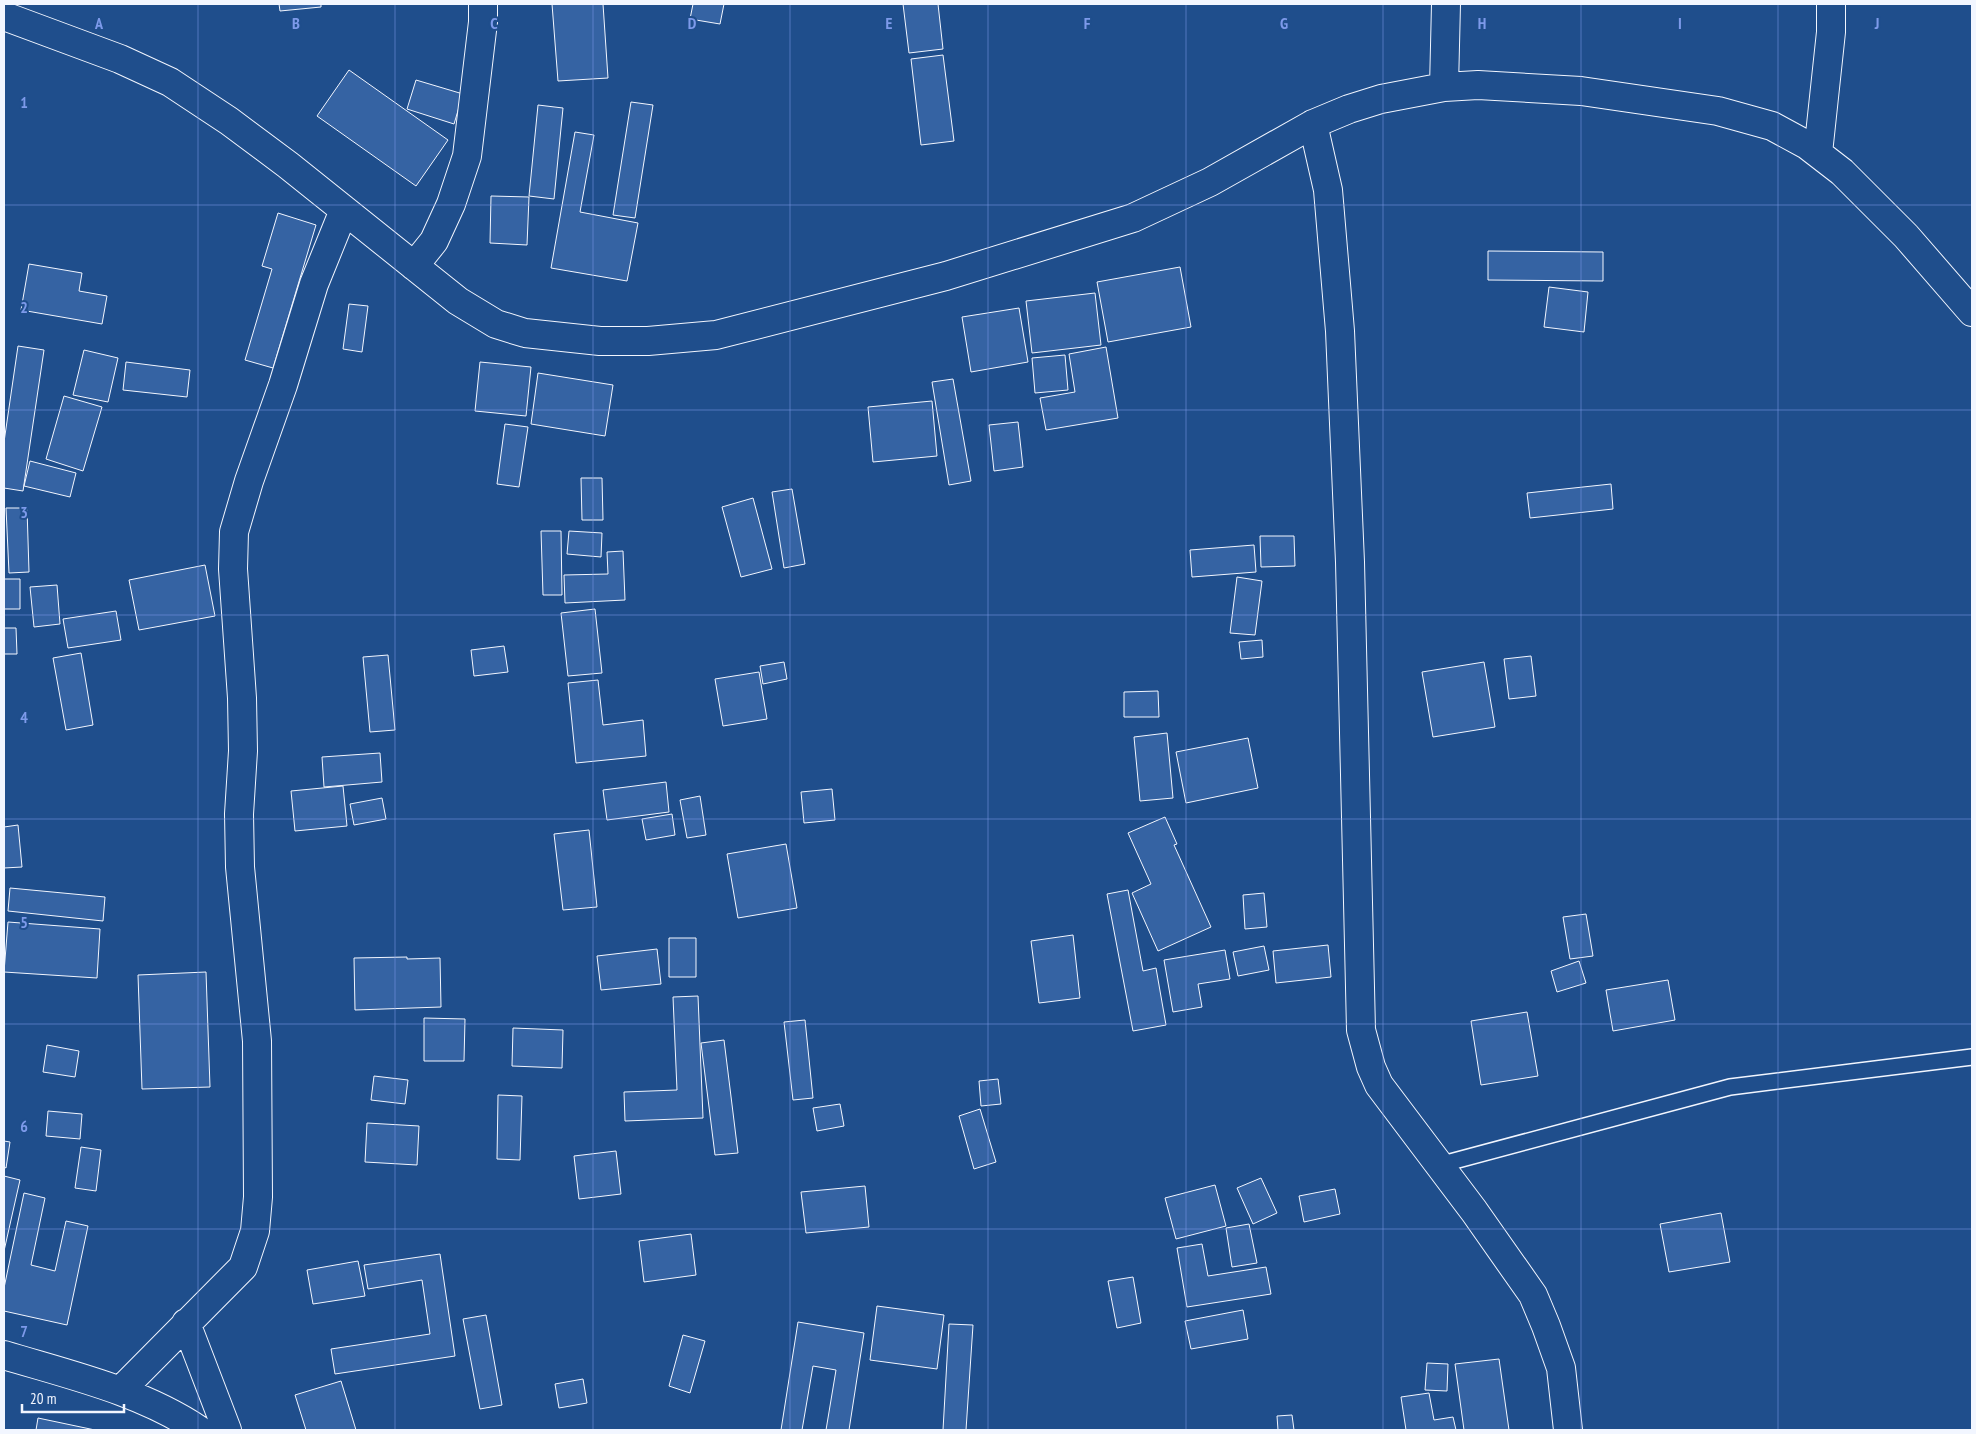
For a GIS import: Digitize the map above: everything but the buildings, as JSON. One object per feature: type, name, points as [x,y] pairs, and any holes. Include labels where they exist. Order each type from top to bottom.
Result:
[{"type":"street","points":[[414,266],[434,242],[451,204],[467,156],[483,22],[483,4]]},
{"type":"street","points":[[1444,87],[1446,4]]},
{"type":"street","points":[[1818,154],[1831,32],[1831,4]]},
{"type":"street","points":[[4,16],[120,59],[170,82],[229,122],[458,301],[496,324],[525,333],[600,341],[648,341],[716,335],[946,276],[1133,218],[1210,182],[1313,124],[1349,109],[1381,99],[1444,87],[1478,85],[1581,91],[1718,111],[1772,126],[1807,145],[1842,172],[1906,236],[1972,312]]},
{"type":"street","points":[[1313,124],[1328,190],[1340,331],[1350,562],[1361,1030],[1368,1058],[1379,1085],[1474,1211],[1533,1295],[1561,1368],[1568,1430]]},
{"type":"street","points":[[121,1390],[242,1267],[249,1252],[257,1217],[257,1041],[240,867],[239,814],[243,751],[242,698],[233,569],[234,532],[249,481],[283,386],[314,284],[344,210]]},
{"type":"street","points":[[186,1323],[227,1430]]},
{"type":"street","points":[[4,1355],[121,1390],[184,1420],[199,1430]]},
{"type":"lane","points":[[1440,1165],[1730,1087],[1972,1058]]}]
